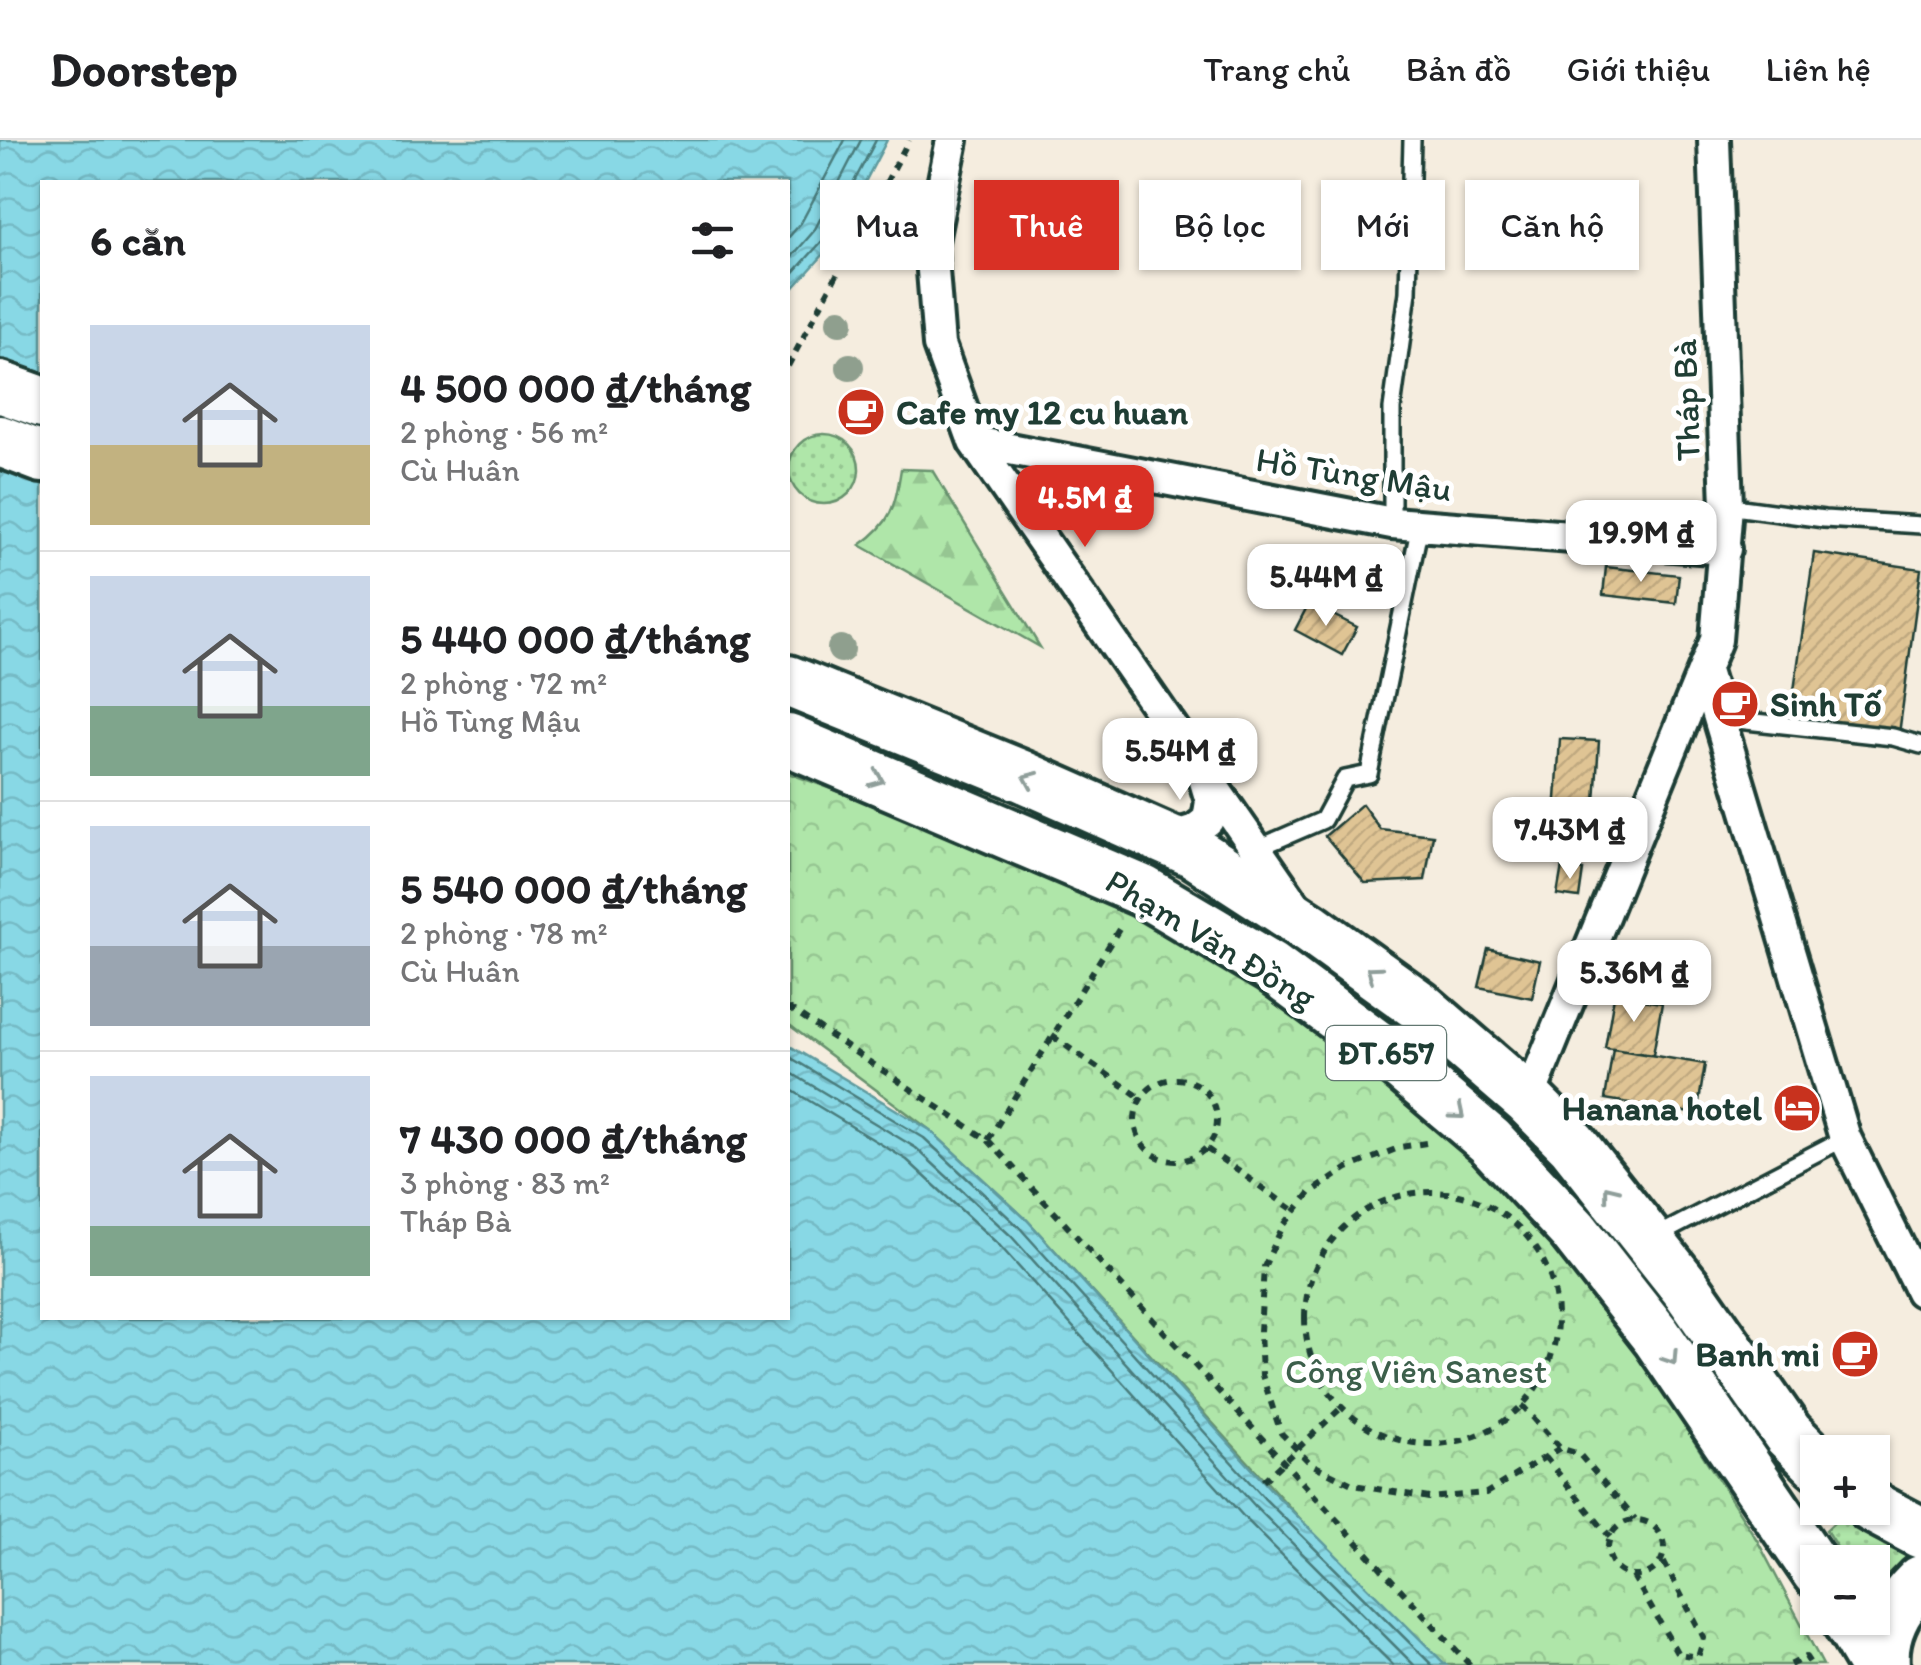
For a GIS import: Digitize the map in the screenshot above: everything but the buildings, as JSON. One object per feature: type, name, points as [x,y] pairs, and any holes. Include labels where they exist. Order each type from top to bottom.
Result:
[{"type":"main road","points":[[0,387],[40,401]]},
{"type":"main road","points":[[0,442],[40,456]]},
{"type":"main road","name":"Phạm Văn Đồng","points":[[790,682],[1022,776],[1194,852],[1312,928],[1418,1005],[1528,1100],[1572,1144],[1686,1288],[1800,1446]]},
{"type":"main road","name":"Phạm Văn Đồng","points":[[790,741],[1143,891],[1271,967],[1384,1051],[1482,1133],[1572,1230],[1657,1337],[1800,1547]]},
{"type":"main road","points":[[1726,1441],[1800,1574]]},
{"type":"main road","points":[[1890,1517],[1921,1533]]},
{"type":"main road","points":[[1884,1665],[1888,1629],[1900,1603],[1921,1580]]},
{"type":"main road","points":[[1832,1635],[1847,1665]]},
{"type":"main road","points":[[1856,1635],[1874,1665]]},
{"type":"street","points":[[952,140],[931,246],[939,345],[974,442],[1312,928]]},
{"type":"street","name":"Tháp Bà","points":[[1528,1100],[1716,640],[1727,506],[1714,140]]},
{"type":"street","name":"Hồ Tùng Mậu","points":[[974,442],[1406,524],[1725,549]]},
{"type":"street","points":[[1705,671],[1844,1138],[1921,1292]]},
{"type":"street","points":[[1164,839],[1196,830],[1208,820],[1211,801],[1201,770]]},
{"type":"lane","points":[[1256,849],[1323,820],[1346,779],[1369,774],[1406,524],[1392,410],[1408,292],[1412,140]]},
{"type":"lane","points":[[1727,506],[1824,519],[1921,525]]},
{"type":"lane","points":[[1719,718],[1893,737],[1921,745]]},
{"type":"lane","points":[[1648,1240],[1844,1138]]},
{"type":"path","points":[[790,362],[909,140]]},
{"type":"path","points":[[988,1140],[1143,891]]},
{"type":"path","points":[[790,1009],[988,1140],[1470,1665]]},
{"type":"path","points":[[1052,1036],[1142,1098]]},
{"type":"path","points":[[1176,1078],[1201,1087],[1211,1097],[1218,1124],[1207,1149],[1183,1162],[1156,1157],[1138,1137],[1134,1124],[1142,1098],[1150,1088],[1176,1078]]},
{"type":"path","points":[[1482,1133],[1401,1147],[1348,1168],[1310,1192],[1283,1226],[1264,1267],[1262,1375],[1281,1433],[1311,1464],[1354,1484],[1428,1498],[1486,1493],[1560,1448]]},
{"type":"path","points":[[1207,1149],[1295,1210]]},
{"type":"path","points":[[1426,1191],[1467,1196],[1505,1214],[1534,1244],[1552,1282],[1558,1324],[1548,1365],[1522,1405],[1495,1428],[1456,1443],[1414,1444],[1375,1432],[1341,1408],[1317,1374],[1306,1334],[1307,1292],[1322,1253],[1349,1221],[1385,1199],[1426,1191]]},
{"type":"path","points":[[1522,1405],[1560,1448],[1580,1454],[1636,1520]]},
{"type":"path","points":[[1263,1481],[1341,1408]]},
{"type":"path","points":[[1545,1457],[1610,1538]]},
{"type":"path","points":[[1633,1576],[1678,1654],[1700,1661],[1704,1638],[1662,1560],[1661,1534],[1648,1522],[1636,1520],[1622,1524],[1610,1538],[1612,1564],[1619,1571],[1646,1575],[1662,1560]]},
{"type":"path","points":[[1790,1665],[1806,1657],[1811,1665]]},
{"type":"green space","points":[[811,437],[837,437],[849,444],[856,456],[856,482],[849,494],[837,501],[811,501],[799,494],[792,482],[792,456],[799,444]]},
{"type":"green space","points":[[901,469],[932,470],[1040,647],[860,545],[890,513]]},
{"type":"green space","name":"Công Viên Sanest","points":[[790,774],[901,814],[1119,905],[1254,985],[1462,1142],[1570,1261],[1634,1347],[1757,1540],[1800,1621],[1800,1635],[1807,1635],[1823,1665],[1434,1665],[1027,1220],[930,1130],[790,1025]]},
{"type":"green space","points":[[1831,1525],[1852,1525],[1908,1549],[1909,1561],[1890,1585],[1890,1545],[1835,1545],[1826,1530]]},
{"type":"water","points":[[0,140],[887,140],[866,180],[820,180],[820,258],[790,292],[790,180],[40,180],[40,1320],[790,1320],[790,1046],[930,1130],[1027,1220],[1272,1491],[1446,1665],[0,1665]]},
{"type":"place","name":"Cafe my 12 cu huan","points":[[861,412]]},
{"type":"place","name":"Sinh Tố","points":[[1735,704]]},
{"type":"place","name":"Hanana hotel","points":[[1797,1108]]},
{"type":"place","name":"Banh mi","points":[[1855,1354]]}]
